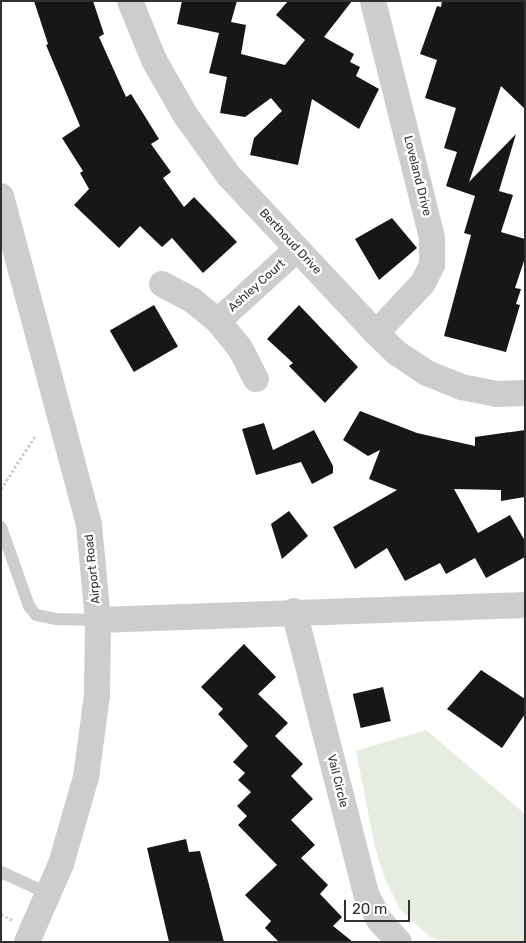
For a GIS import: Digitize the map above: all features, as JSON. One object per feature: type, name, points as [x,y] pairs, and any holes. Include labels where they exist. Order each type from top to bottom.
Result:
[{"type":"street","name":"Berthoud Drive","points":[[130,1],[154,60],[186,116],[229,176],[296,250],[376,333],[397,353],[427,373],[461,387],[496,394],[525,393]]},
{"type":"street","name":"Loveland Drive","points":[[373,1],[432,238],[432,265],[423,283],[376,333]]},
{"type":"street","name":"Airport Road","points":[[1,196],[89,525],[98,620],[97,695],[86,777],[74,823],[49,894],[27,942]]},
{"type":"street","name":"Ashley Court","points":[[218,321],[296,250]]},
{"type":"street","name":"Ashley Court","points":[[162,284],[192,300],[218,321],[240,348],[256,379]]},
{"type":"street","points":[[98,620],[294,611],[525,605]]},
{"type":"street","name":"Vail Circle","points":[[294,611],[366,894],[380,920],[399,942]]},
{"type":"lane","points":[[1,527],[30,606],[36,615],[98,620]]},
{"type":"lane","points":[[1,872],[49,894]]},
{"type":"path","points":[[1,489],[35,436]]},
{"type":"shaded area","points":[[426,730],[525,814],[525,942],[445,942],[430,937],[400,909],[385,879],[375,847],[356,751]]},
{"type":"building","points":[[34,1],[93,1],[104,34],[99,37],[126,97],[131,94],[159,139],[151,144],[171,172],[163,178],[184,207],[194,197],[237,242],[203,273],[172,238],[162,247],[140,226],[119,248],[74,205],[89,189],[80,173],[83,171],[62,138],[80,126],[46,45],[48,44]]},
{"type":"building","points":[[182,1],[237,1],[231,22],[246,25],[241,54],[285,65],[305,40],[276,15],[288,1],[352,1],[324,37],[354,54],[350,62],[360,67],[356,76],[379,89],[359,129],[312,99],[298,165],[250,155],[254,138],[282,111],[271,98],[245,117],[220,113],[227,77],[209,73],[219,33],[177,24]]},
{"type":"building","points":[[442,1],[525,1],[525,109],[501,86],[469,182],[516,134],[499,191],[513,195],[501,232],[525,239],[525,258],[515,288],[521,289],[516,304],[520,305],[506,352],[444,336],[471,235],[464,233],[475,196],[446,186],[457,152],[444,148],[456,108],[425,98],[437,60],[420,54],[437,6],[441,7]]},
{"type":"building","points":[[392,218],[417,248],[379,280],[355,239]]},
{"type":"building","points":[[154,305],[178,347],[134,372],[110,330]]},
{"type":"building","points":[[299,305],[358,367],[325,403],[289,366],[293,363],[267,339]]},
{"type":"building","points":[[360,411],[417,433],[475,446],[475,437],[525,430],[525,497],[501,501],[501,490],[454,489],[478,533],[510,515],[525,541],[525,557],[486,578],[475,558],[446,574],[440,563],[405,581],[387,548],[355,569],[333,527],[397,490],[369,479],[380,450],[368,456],[343,440]]},
{"type":"building","points":[[264,423],[273,450],[314,430],[333,466],[333,473],[312,484],[301,462],[256,475],[242,429]]},
{"type":"building","points":[[289,511],[308,536],[282,559],[271,524]]},
{"type":"building","points":[[244,644],[276,677],[258,694],[288,723],[275,736],[303,764],[291,776],[313,799],[291,820],[315,845],[301,858],[328,885],[320,894],[342,917],[333,926],[353,942],[279,942],[265,928],[271,921],[245,895],[277,865],[238,825],[247,816],[237,806],[251,792],[238,780],[245,773],[233,762],[248,746],[218,714],[223,709],[201,687]]},
{"type":"building","points":[[481,670],[525,699],[525,714],[502,748],[447,709]]},
{"type":"building","points":[[383,687],[391,721],[361,728],[353,694]]},
{"type":"building","points":[[186,839],[189,852],[200,851],[224,942],[169,942],[147,848]]}]
